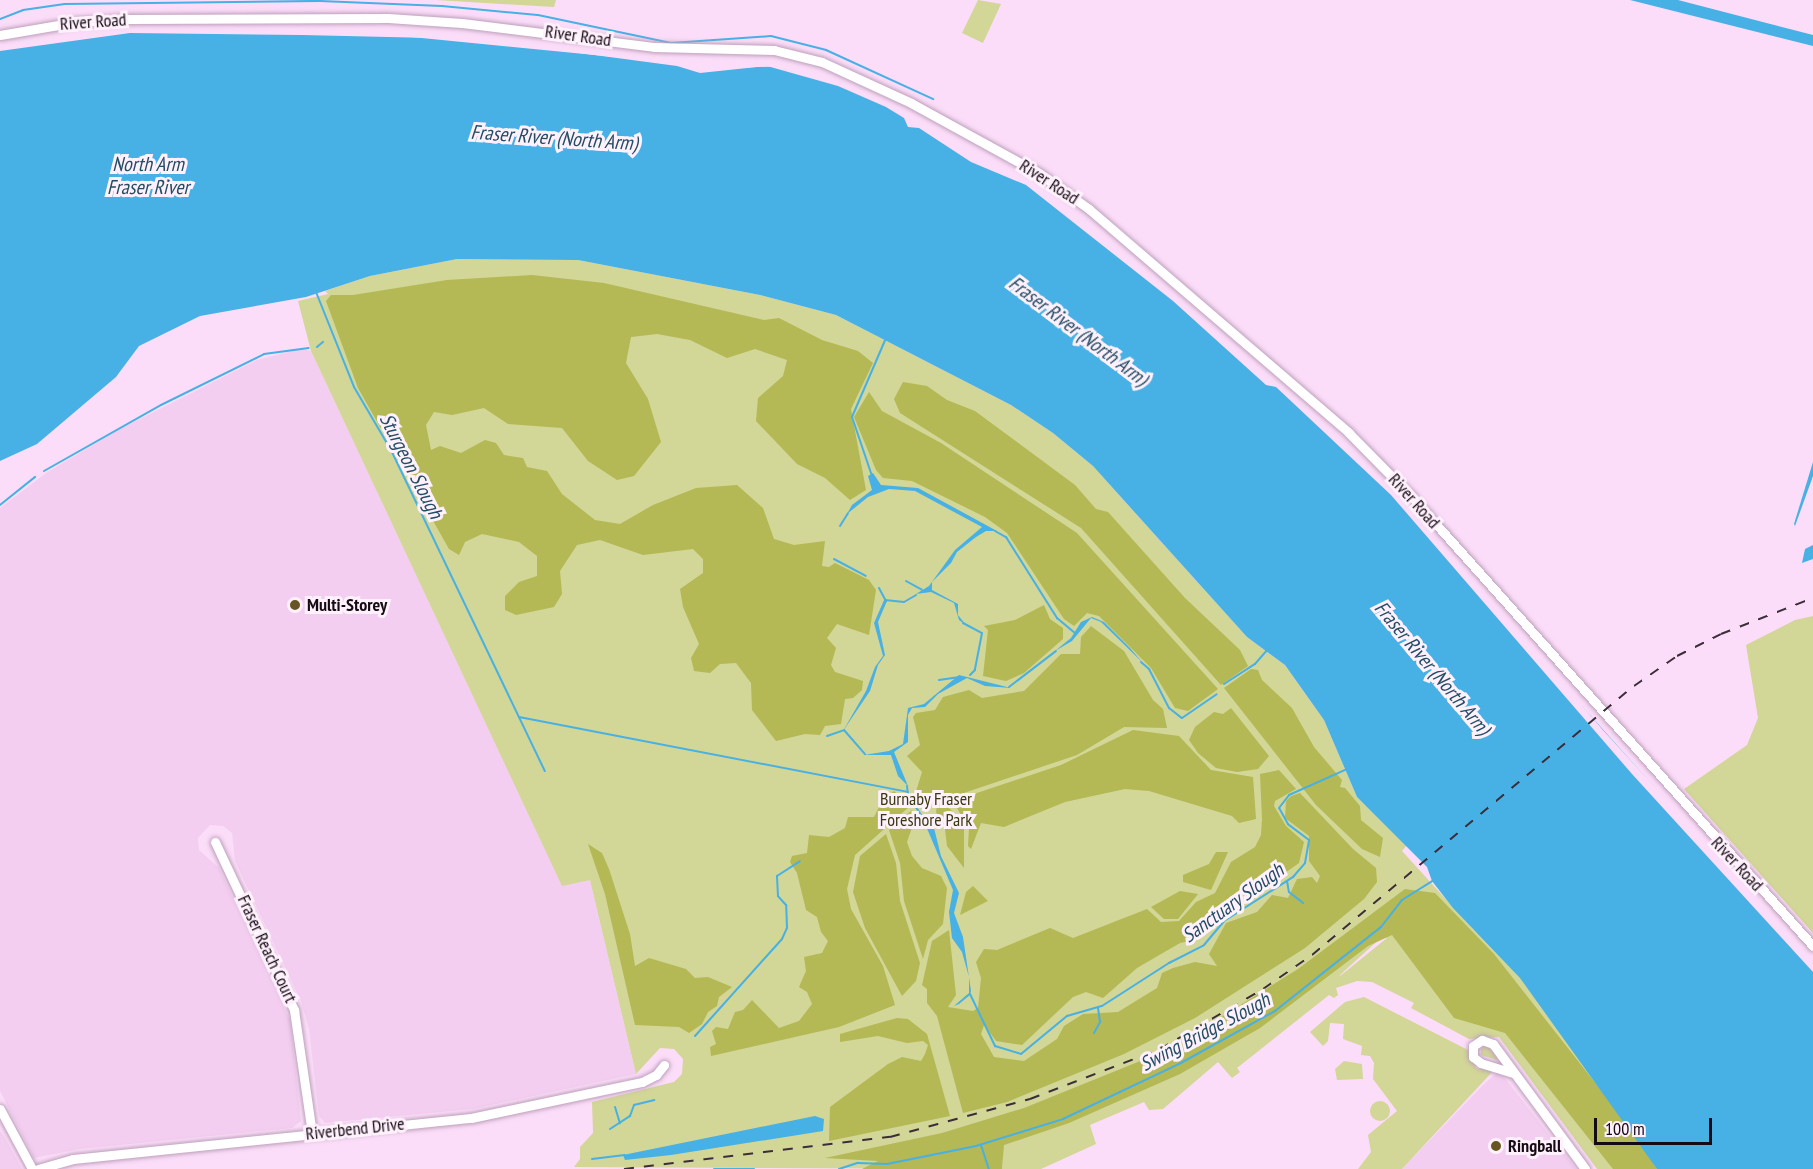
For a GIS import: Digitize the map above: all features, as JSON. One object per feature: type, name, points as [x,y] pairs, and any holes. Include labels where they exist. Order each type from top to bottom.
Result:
[{"type":"street","name":"River Road","points":[[0,35],[76,22],[138,19],[388,18],[462,22],[654,47],[774,50],[822,62],[911,103],[1040,174],[1089,209],[1349,433],[1410,495],[1677,799],[1813,946]]},
{"type":"street","name":"Fraser Reach Court","points":[[215,842],[294,1010],[312,1133]]},
{"type":"street","points":[[1513,1073],[1476,1060],[1472,1054],[1475,1043],[1490,1041],[1585,1169]]},
{"type":"street","name":"Riverbend Drive","points":[[38,1169],[73,1159],[471,1118],[642,1082],[656,1075],[664,1065]]},
{"type":"street","points":[[1,1113],[32,1169]]},
{"type":"shaded area","points":[[300,349],[311,351],[562,885],[590,880],[636,1074],[473,1109],[325,1123],[319,1116],[309,1029],[301,1001],[235,861],[232,833],[223,826],[210,825],[198,838],[199,850],[219,868],[290,1020],[301,1121],[292,1128],[80,1149],[34,1158],[0,1091],[0,508],[46,473],[120,429],[257,360]]},
{"type":"shaded area","points":[[1499,1071],[1576,1169],[1402,1169],[1483,1085]]},
{"type":"shaded area","points":[[0,1131],[4,1136],[22,1169],[0,1169]]},
{"type":"green space","points":[[436,0],[556,0],[554,7]]},
{"type":"green space","points":[[978,0],[1001,4],[983,43],[962,33]]},
{"type":"green space","name":"Burnaby Fraser Foreshore Park","points":[[457,259],[578,260],[760,295],[836,315],[1011,405],[1053,433],[1093,466],[1247,637],[1285,665],[1324,720],[1357,797],[1407,845],[1402,851],[1474,930],[1491,933],[1683,1169],[1597,1169],[1499,1037],[1469,1039],[1411,1008],[1414,1003],[1372,982],[1357,981],[1336,988],[1338,995],[1334,998],[1329,995],[1237,1068],[1240,1072],[1232,1078],[1218,1062],[1163,1109],[1149,1110],[1144,1102],[1090,1125],[1096,1144],[1041,1169],[1002,1169],[1003,1148],[999,1169],[574,1167],[580,1159],[580,1147],[593,1133],[592,1102],[674,1082],[682,1074],[683,1059],[674,1049],[660,1048],[636,1074],[590,880],[562,886],[311,351],[298,301],[328,294],[325,291],[370,276]],"holes":[[[1384,935],[1387,938],[1340,976]]]},
{"type":"green space","points":[[532,275],[604,283],[764,320],[779,318],[822,340],[858,351],[873,363],[851,409],[866,490],[850,500],[825,478],[797,464],[756,421],[758,398],[783,376],[787,360],[755,349],[727,358],[690,340],[657,334],[631,337],[626,363],[648,399],[661,442],[634,476],[617,480],[588,461],[562,428],[508,424],[484,408],[452,415],[434,412],[426,425],[431,450],[440,446],[461,453],[485,440],[496,443],[504,455],[523,458],[527,467],[547,471],[562,494],[595,520],[620,524],[653,505],[696,488],[737,485],[763,508],[774,539],[794,545],[825,541],[822,566],[829,567],[835,563],[869,580],[876,590],[869,635],[837,624],[827,638],[836,648],[831,665],[835,672],[863,681],[862,690],[853,698],[845,699],[841,724],[825,726],[820,735],[805,734],[776,741],[752,710],[751,683],[736,663],[720,664],[710,673],[694,671],[691,658],[699,644],[683,607],[680,589],[703,573],[703,559],[693,549],[643,555],[600,540],[577,545],[560,571],[562,594],[554,607],[516,615],[505,610],[505,596],[519,582],[537,576],[537,556],[519,542],[482,534],[465,542],[459,555],[449,549],[358,388],[326,301],[331,295],[353,295],[447,280]]},
{"type":"green space","points":[[903,382],[927,386],[947,400],[975,411],[1075,485],[1096,509],[1108,512],[1185,598],[1240,650],[1248,666],[1221,685],[1081,528],[900,413],[894,399]]},
{"type":"green space","points":[[869,392],[882,411],[941,443],[1077,533],[1218,689],[1188,711],[1175,708],[1151,668],[1099,616],[1087,613],[1074,626],[1064,619],[1007,533],[985,517],[912,481],[883,478],[876,470],[854,417]]},
{"type":"green space","points":[[1044,605],[1050,619],[1063,628],[1063,639],[1024,673],[1006,681],[983,676],[988,630],[984,626],[1015,620]]},
{"type":"green space","points":[[1813,616],[1813,933],[1684,789],[1747,745],[1758,718],[1746,645],[1795,620]]},
{"type":"green space","points":[[1091,626],[1124,651],[1153,700],[1163,709],[1167,728],[1124,727],[1077,755],[946,799],[922,802],[914,798],[922,772],[907,756],[920,745],[913,717],[916,713],[935,710],[943,697],[969,690],[982,698],[1024,691],[1061,654],[1080,654],[1081,637]]},
{"type":"green space","points":[[1251,669],[1258,670],[1262,680],[1292,708],[1314,747],[1342,780],[1340,787],[1345,788],[1360,806],[1361,820],[1383,838],[1380,857],[1362,849],[1316,805],[1224,688]]},
{"type":"green space","points":[[1231,708],[1269,756],[1258,769],[1237,772],[1216,768],[1198,753],[1189,740],[1195,727],[1214,712],[1223,714]]},
{"type":"green space","points":[[1133,730],[1179,736],[1211,770],[1253,777],[1256,819],[1239,823],[1232,816],[1149,791],[1125,789],[1065,802],[1004,827],[981,823],[971,849],[968,846],[969,829],[953,801],[1061,765]]},
{"type":"green space","points":[[1279,770],[1296,789],[1275,801],[1274,806],[1286,826],[1304,842],[1299,863],[1254,895],[1242,898],[1198,939],[1180,943],[1137,968],[1103,998],[1086,992],[1073,997],[1022,1045],[996,1041],[984,1025],[981,1034],[994,1057],[1024,1061],[1057,1039],[1064,1026],[1083,1014],[1118,1012],[1157,988],[1162,973],[1195,962],[1217,966],[1209,954],[1226,923],[1257,912],[1272,895],[1288,898],[1297,879],[1312,877],[1317,883],[1320,876],[1309,861],[1309,836],[1285,818],[1286,801],[1291,796],[1300,793],[1353,849],[1376,868],[1377,882],[1364,899],[1305,948],[1195,1018],[1124,1054],[1007,1102],[963,1113],[937,1016],[927,1003],[927,989],[922,985],[932,941],[949,930],[956,995],[948,1007],[973,1011],[978,1008],[981,978],[976,962],[984,949],[997,950],[1050,928],[1073,938],[1147,909],[1161,922],[1179,921],[1196,902],[1215,893],[1231,862],[1255,847],[1261,835],[1260,774]]},
{"type":"green space","points":[[894,791],[910,806],[855,855],[847,889],[851,909],[883,966],[895,1005],[839,1027],[711,1056],[710,1047],[716,1044],[712,1031],[716,1027],[728,1029],[735,1012],[743,1010],[752,1000],[779,1028],[799,1021],[812,1004],[807,992],[799,987],[806,971],[804,957],[822,953],[828,941],[821,932],[817,917],[806,910],[797,873],[790,862],[792,856],[807,853],[809,835],[829,837],[845,828],[848,817],[874,817],[882,801]]},
{"type":"green space","points":[[943,802],[958,817],[964,829],[964,868],[947,846],[945,829],[936,812],[937,805]]},
{"type":"green space","points":[[912,810],[916,816],[907,842],[912,856],[922,868],[941,876],[947,888],[943,924],[928,940],[923,959],[904,901],[900,863],[889,830]]},
{"type":"green space","points":[[886,834],[896,863],[900,901],[920,963],[916,981],[902,996],[865,928],[853,892],[860,856]]},
{"type":"green space","points":[[588,844],[602,853],[609,869],[630,934],[635,966],[649,958],[686,969],[695,978],[708,977],[732,987],[719,997],[717,1006],[708,1012],[702,1024],[689,1033],[679,1027],[635,1025],[605,894]]},
{"type":"green space","points":[[1216,852],[1228,852],[1211,890],[1183,882],[1183,875],[1209,864]]},
{"type":"green space","points":[[973,886],[988,901],[960,915],[966,892]]},
{"type":"green space","points":[[1405,889],[1435,893],[1494,954],[1626,1122],[1657,1169],[1613,1169],[1505,1033],[1454,1018],[1392,935],[1368,946],[1260,1028],[1180,1074],[1069,1123],[1004,1145],[1002,1169],[862,1169],[878,1161],[825,1158],[942,1133],[1024,1108],[1170,1049],[1298,969]]},
{"type":"green space","points":[[1180,891],[1198,894],[1178,919],[1164,919],[1151,907]]},
{"type":"green space","points":[[1364,997],[1468,1050],[1476,1068],[1493,1071],[1402,1169],[1358,1169],[1371,1152],[1368,1135],[1397,1111],[1373,1079],[1374,1063],[1370,1056],[1361,1055],[1362,1046],[1343,1039],[1344,1024],[1330,1023],[1328,1041],[1323,1046],[1310,1032],[1345,1002]]},
{"type":"green space","points":[[897,1018],[908,1019],[927,1034],[950,1116],[829,1141],[830,1107],[888,1064],[902,1057],[921,1061],[928,1045],[923,1041],[907,1043],[878,1036],[840,1042],[840,1034]]},
{"type":"green space","points":[[1487,1045],[1497,1060],[1481,1055],[1481,1049]]},
{"type":"green space","points":[[1344,1061],[1362,1064],[1363,1079],[1337,1080],[1335,1069]]},
{"type":"green space","points":[[1380,1101],[1387,1104],[1390,1111],[1387,1118],[1380,1121],[1373,1118],[1370,1111],[1373,1104]]},
{"type":"water","points":[[1630,0],[1678,0],[1813,35],[1813,46]]},
{"type":"water","name":"North Arm Fraser River","points":[[141,29],[351,31],[727,68],[791,66],[857,90],[916,121],[974,160],[1026,181],[1085,221],[1332,432],[1403,506],[1813,964],[1813,1169],[1657,1169],[1520,978],[1453,908],[1432,881],[1427,867],[1357,797],[1324,720],[1285,665],[1247,637],[1093,466],[1053,433],[1011,405],[836,315],[760,295],[578,260],[457,259],[370,276],[306,297],[200,316],[139,346],[116,377],[37,444],[0,461],[0,48]]},
{"type":"water","points":[[1813,462],[1813,476],[1795,526],[1794,524]]},
{"type":"water","points":[[873,473],[881,485],[918,488],[997,531],[986,531],[976,537],[957,552],[951,563],[932,582],[932,590],[958,604],[958,615],[966,625],[959,620],[954,603],[931,592],[916,594],[929,586],[955,550],[982,527],[915,491],[889,489],[868,497],[847,514],[852,505],[872,490],[868,476]]},
{"type":"water","points":[[1813,545],[1813,559],[1802,563],[1805,549]]},
{"type":"water","points":[[885,598],[887,601],[878,622],[885,655],[878,665],[870,691],[843,731],[866,691],[875,667],[883,656],[874,623]]},
{"type":"water","points":[[1092,617],[1104,622],[1143,663],[1101,622],[1091,618],[1072,641],[1055,651],[1071,638],[1081,622]]},
{"type":"water","points":[[959,675],[1011,688],[985,686],[967,678],[938,694],[925,707],[912,708],[908,715],[908,742],[894,752],[908,786],[898,776],[891,755],[864,755],[889,751],[903,744],[908,708],[924,704]]},
{"type":"water","points":[[923,819],[930,820],[934,828],[941,856],[959,893],[954,913],[963,937],[969,976],[962,952],[952,938],[949,912],[953,890]]},
{"type":"water","points":[[969,977],[970,995],[954,1006],[969,993]]},
{"type":"water","points":[[815,1116],[824,1119],[823,1131],[671,1155],[625,1160],[623,1155]]},
{"type":"pier","points":[[135,27],[351,28],[513,41],[727,65],[792,63],[858,87],[918,118],[975,157],[1027,178],[1087,219],[1334,430],[1497,605],[1602,729],[1813,960],[1813,972],[1632,774],[1391,495],[1276,387],[1266,385],[1173,301],[1026,185],[971,162],[919,128],[908,127],[904,118],[886,107],[838,86],[767,66],[700,73],[677,66],[475,39],[302,35],[130,33],[0,51],[0,46],[24,39]]},
{"type":"waterway","points":[[0,19],[23,10],[65,4],[320,1],[442,6],[538,15],[671,43],[771,36],[826,50],[933,99]]},
{"type":"waterway","name":"Sturgeon Slough","points":[[316,292],[354,387],[391,450],[545,771]]},
{"type":"waterway","points":[[872,476],[852,417],[886,338]]},
{"type":"waterway","points":[[317,347],[323,342]]},
{"type":"waterway","points":[[44,471],[161,405],[264,354],[309,348]]},
{"type":"waterway","points":[[0,505],[35,477]]},
{"type":"waterway","points":[[840,526],[848,513]]},
{"type":"waterway","points":[[995,531],[1006,537],[1057,618],[1075,633]]},
{"type":"waterway","points":[[834,559],[866,576]]},
{"type":"waterway","points":[[906,581],[922,590]]},
{"type":"waterway","points":[[879,588],[886,601]]},
{"type":"waterway","points":[[885,600],[904,602],[916,595]]},
{"type":"waterway","points":[[963,623],[982,633],[975,670],[970,675]]},
{"type":"waterway","points":[[1224,684],[1255,664],[1268,649]]},
{"type":"waterway","points":[[1009,687],[1056,651]]},
{"type":"waterway","points":[[1141,662],[1149,669],[1169,708],[1182,718],[1217,694]]},
{"type":"waterway","points":[[939,680],[960,677]]},
{"type":"waterway","points":[[519,717],[908,792]]},
{"type":"waterway","points":[[844,730],[865,754]]},
{"type":"waterway","points":[[827,736],[844,730]]},
{"type":"waterway","name":"Sanctuary Slough","points":[[970,994],[995,1046],[1021,1054],[1067,1016],[1102,1006],[1169,963],[1204,945],[1224,921],[1293,877],[1305,863],[1309,840],[1288,824],[1279,808],[1289,795],[1347,769]]},
{"type":"waterway","points":[[907,786],[908,795],[924,820]]},
{"type":"waterway","points":[[695,1036],[782,939],[787,928],[786,905],[778,896],[777,876],[800,861]]},
{"type":"waterway","points":[[1287,881],[1289,892],[1303,903]]},
{"type":"waterway","name":"Swing Bridge Slough","points":[[839,1169],[858,1163],[887,1164],[976,1146],[1063,1119],[1179,1064],[1275,1011],[1381,927],[1402,900],[1432,881]]},
{"type":"waterway","points":[[1094,1033],[1100,1022],[1098,1008]]},
{"type":"waterway","points":[[610,1129],[630,1116],[634,1105],[654,1100]]},
{"type":"waterway","points":[[615,1107],[620,1123]]},
{"type":"waterway","points":[[981,1145],[989,1169]]},
{"type":"waterway","points":[[592,1159],[625,1155]]},
{"type":"waterway","points":[[714,1169],[754,1169]]},
{"type":"railway","points":[[624,1169],[890,1137],[1030,1099],[1160,1049],[1263,989],[1312,955],[1634,686],[1677,656],[1721,634],[1813,598]]},
{"type":"place","name":"Multi-Storey","points":[[295,605]]},
{"type":"place","name":"Ringball","points":[[1496,1146]]},
{"type":"water label","name":"Fraser River (North Arm)","points":[[554,138]]},
{"type":"water label","name":"Fraser River (North Arm)","points":[[1078,331]]},
{"type":"water label","name":"Fraser River (North Arm)","points":[[1432,668]]}]
